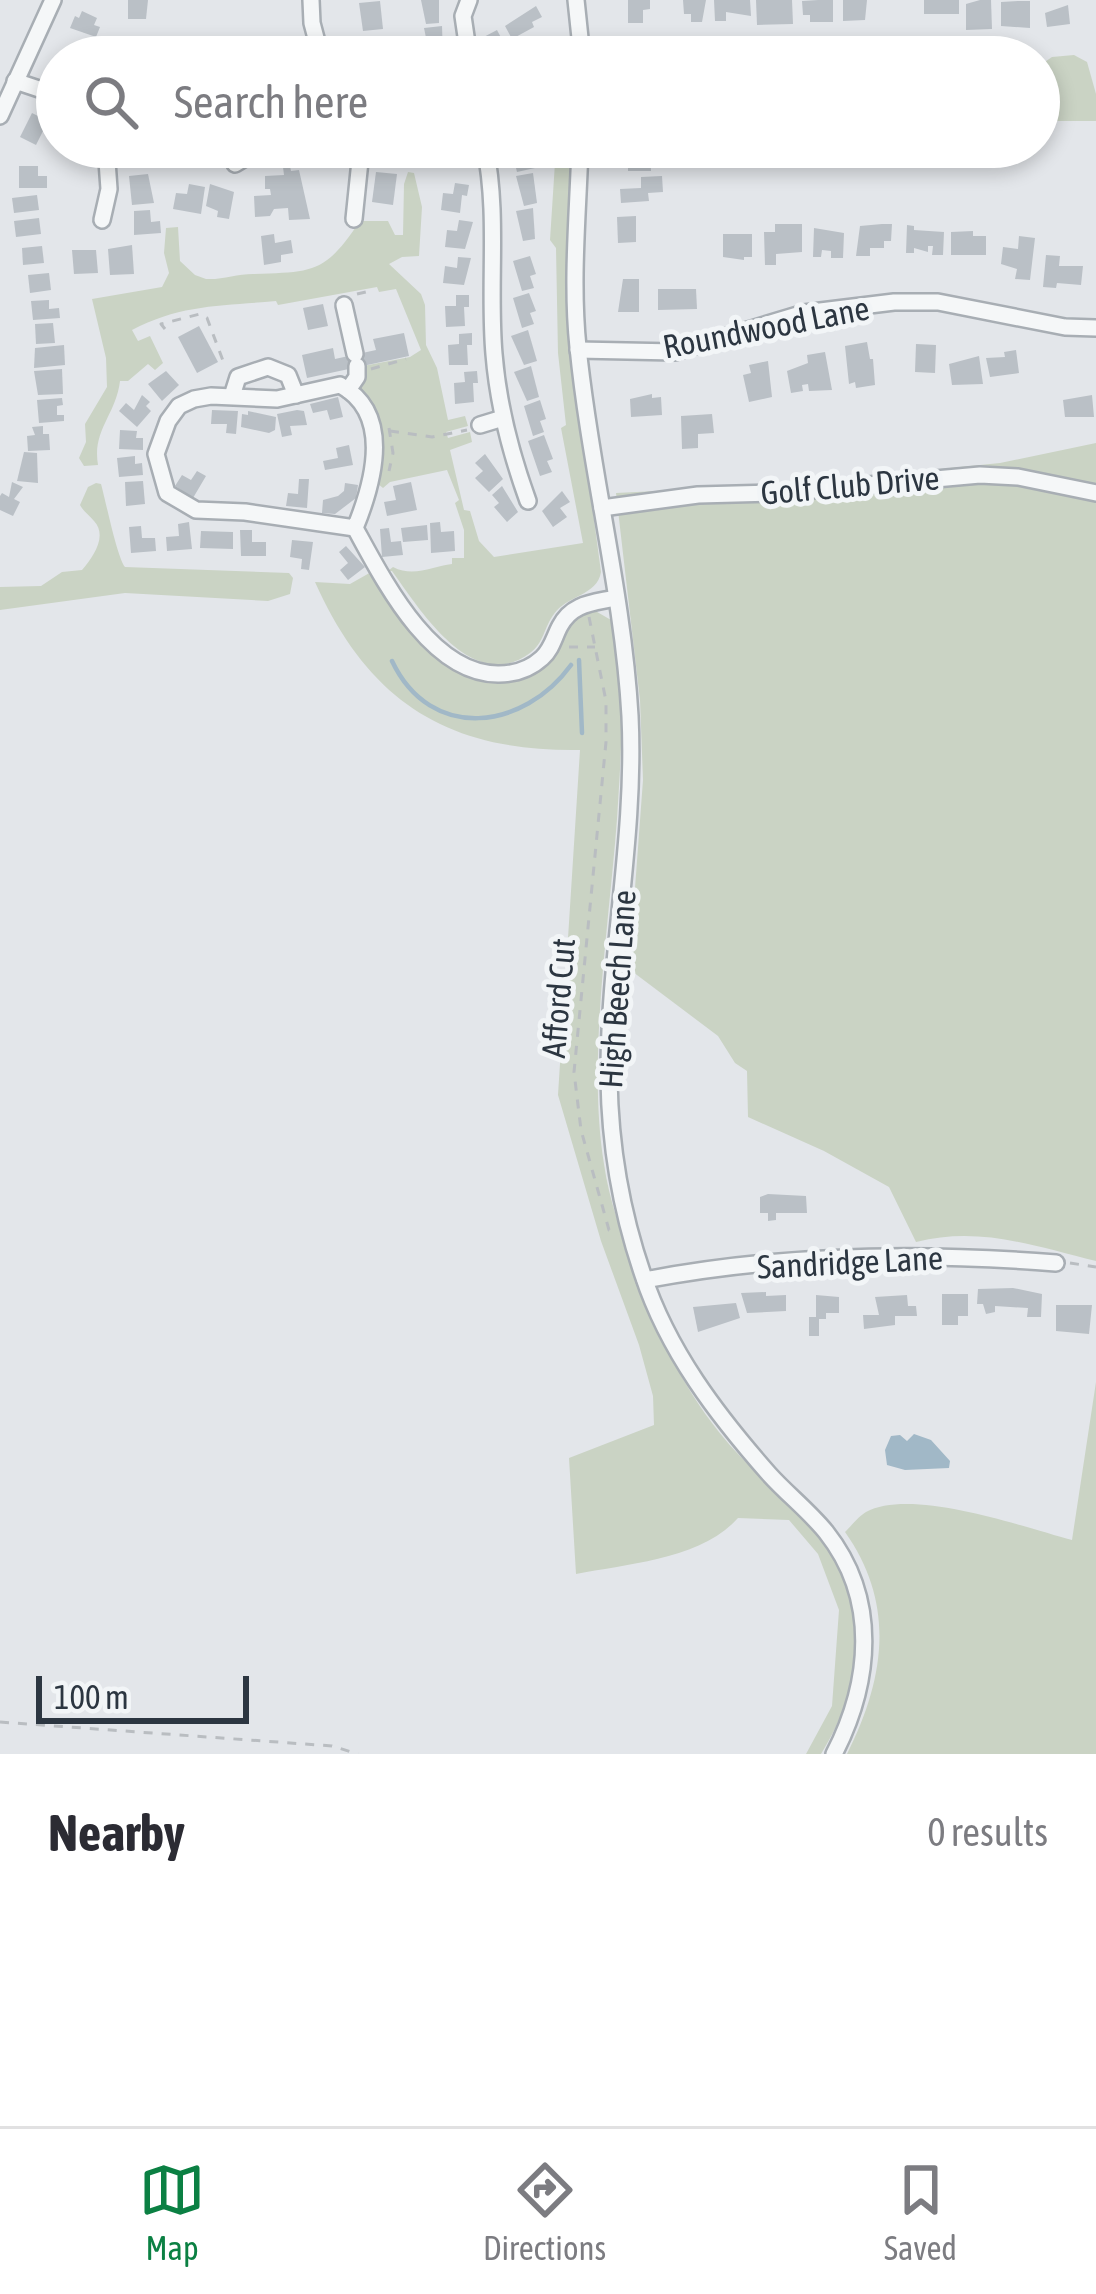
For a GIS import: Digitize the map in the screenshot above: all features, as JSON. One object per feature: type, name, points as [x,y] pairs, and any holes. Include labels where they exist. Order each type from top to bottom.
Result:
[{"type":"street","points":[[36,36],[53,0]]},
{"type":"street","points":[[311,0],[315,36]]},
{"type":"street","points":[[466,36],[464,16],[469,0]]},
{"type":"street","points":[[576,0],[580,36]]},
{"type":"street","points":[[0,116],[36,36]]},
{"type":"street","points":[[15,81],[36,88]]},
{"type":"street","points":[[102,220],[109,189],[108,168]]},
{"type":"street","points":[[355,219],[359,168]]},
{"type":"street","points":[[489,168],[494,198],[493,352],[503,418],[528,501]]},
{"type":"street","name":"High Beech Lane","points":[[580,168],[578,350],[615,598],[631,749],[610,1101],[614,1164],[645,1280],[681,1358],[772,1477],[824,1530],[850,1571],[864,1621],[863,1669],[857,1702],[834,1754]]},
{"type":"street","name":"Roundwood Lane","points":[[578,350],[675,352],[804,313],[894,302],[938,302],[1065,327],[1096,328]]},
{"type":"street","points":[[344,305],[360,365],[348,390]]},
{"type":"street","points":[[232,396],[238,376],[268,367],[288,375],[296,395]]},
{"type":"street","points":[[355,528],[373,480],[376,454],[368,419],[348,390],[330,385],[277,399],[194,399],[179,406],[168,421],[155,454],[167,493],[196,510],[355,528],[425,637],[448,659],[476,672],[507,674],[532,666],[549,650],[560,625],[575,608],[615,598]]},
{"type":"street","points":[[474,427],[503,418]]},
{"type":"street","name":"Golf Club Drive","points":[[602,508],[698,495],[779,493],[980,475],[1018,477],[1096,493]]},
{"type":"street","name":"Sandridge Lane","points":[[645,1280],[925,1254],[1056,1263]]},
{"type":"path","points":[[360,365],[374,367],[406,359]]},
{"type":"path","points":[[390,430],[432,437],[474,427]]},
{"type":"path","points":[[549,650],[598,647],[592,632]]},
{"type":"path","name":"Afford Cut","points":[[598,647],[606,742],[574,1072],[581,1130],[609,1230],[632,1238]]},
{"type":"path","points":[[1056,1263],[1096,1268]]},
{"type":"path","points":[[0,1723],[332,1746],[358,1754]]},
{"type":"green space","points":[[1074,55],[1087,62],[1096,94],[1096,121],[1060,121],[1060,56]]},
{"type":"green space","points":[[555,168],[571,168],[569,333],[601,572],[594,586],[554,614],[530,653],[509,663],[488,664],[449,642],[388,571],[393,567],[423,570],[464,558],[464,530],[455,503],[459,500],[447,470],[390,482],[383,488],[378,484],[384,447],[373,414],[359,392],[363,366],[410,357],[421,350],[396,289],[379,292],[377,287],[278,305],[276,301],[202,308],[132,330],[138,341],[150,336],[163,363],[155,370],[148,364],[128,381],[120,381],[98,442],[98,465],[84,466],[79,458],[86,442],[85,424],[107,387],[106,358],[92,299],[162,287],[169,273],[164,253],[166,228],[178,227],[180,261],[206,279],[305,270],[327,260],[360,221],[388,221],[395,235],[403,235],[404,184],[408,172],[414,173],[422,207],[419,256],[389,264],[421,294],[426,345],[437,368],[448,420],[465,416],[468,426],[446,432],[448,438],[470,432],[472,442],[450,450],[464,510],[470,511],[479,541],[494,557],[583,543],[561,428],[566,425],[558,353],[556,248],[550,240]]},
{"type":"green space","points":[[1096,443],[1096,1261],[985,1237],[916,1242],[889,1187],[748,1117],[747,1071],[735,1063],[718,1036],[629,969],[643,780],[640,700],[616,493],[780,485],[1000,463]]},
{"type":"green space","points":[[101,484],[125,567],[289,573],[293,578],[290,594],[268,601],[125,593],[0,610],[0,587],[41,586],[62,572],[82,570],[86,565],[100,533],[80,505],[88,487]]},
{"type":"green space","points":[[373,571],[428,647],[464,672],[486,679],[511,680],[574,618],[592,609],[611,620],[622,719],[599,1037],[599,1123],[606,1177],[641,1289],[688,1387],[724,1438],[818,1535],[848,1586],[855,1614],[854,1672],[821,1754],[806,1754],[832,1706],[839,1610],[818,1554],[789,1520],[738,1518],[705,1543],[684,1551],[576,1574],[569,1458],[654,1425],[653,1396],[639,1345],[601,1241],[558,1095],[580,750],[491,742],[453,730],[388,689],[361,660],[315,582],[350,584]]},
{"type":"green space","points":[[1096,1382],[1096,1754],[847,1754],[870,1697],[879,1642],[872,1586],[845,1532],[866,1512],[911,1504],[968,1512],[1072,1540]]},
{"type":"water","points":[[914,1434],[931,1440],[950,1461],[949,1468],[905,1470],[887,1465],[885,1450],[891,1436],[900,1435],[907,1441]]},
{"type":"building","points":[[128,0],[148,0],[146,19],[128,19]]},
{"type":"building","points":[[421,0],[439,0],[439,23],[426,24]]},
{"type":"building","points":[[628,0],[650,0],[650,9],[643,10],[643,23],[628,23]]},
{"type":"building","points":[[683,0],[706,0],[702,22],[691,22],[691,14],[684,14]]},
{"type":"building","points":[[714,0],[750,0],[751,16],[726,12],[726,21],[715,21]]},
{"type":"building","points":[[756,0],[792,0],[793,24],[757,25]]},
{"type":"building","points":[[833,0],[833,22],[810,22],[810,15],[803,15],[802,1]]},
{"type":"building","points":[[843,0],[867,0],[865,20],[843,21]]},
{"type":"building","points":[[924,0],[959,0],[959,14],[924,14]]},
{"type":"building","points":[[991,0],[992,29],[966,30],[966,4]]},
{"type":"building","points":[[380,1],[383,29],[363,31],[359,3]]},
{"type":"building","points":[[1030,1],[1030,28],[1001,26],[1001,2]]},
{"type":"building","points":[[1068,5],[1070,24],[1047,27],[1045,13]]},
{"type":"building","points":[[536,6],[542,17],[518,36],[510,36],[505,26]]},
{"type":"building","points":[[82,11],[97,18],[96,36],[70,28],[75,16],[79,18]]},
{"type":"building","points":[[442,26],[442,36],[426,36],[424,28]]},
{"type":"building","points":[[32,113],[36,115],[36,145],[20,137]]},
{"type":"building","points":[[19,166],[36,166],[38,176],[47,176],[47,188],[19,188]]},
{"type":"building","points":[[283,168],[299,170],[310,219],[289,220],[288,208],[255,217],[254,196],[271,195],[265,189],[265,176],[284,175]]},
{"type":"building","points":[[376,172],[397,174],[393,205],[372,202]]},
{"type":"building","points":[[533,173],[537,203],[524,206],[516,176]]},
{"type":"building","points":[[148,174],[154,203],[132,205],[129,176]]},
{"type":"building","points":[[662,176],[663,192],[648,193],[649,201],[621,203],[620,189],[641,188],[641,177]]},
{"type":"building","points":[[455,183],[469,185],[467,196],[462,195],[460,213],[441,210],[443,193],[453,194]]},
{"type":"building","points":[[189,184],[205,187],[201,214],[173,209],[176,193],[187,194]]},
{"type":"building","points":[[210,184],[234,192],[229,219],[217,217],[218,211],[206,206]]},
{"type":"building","points":[[37,195],[39,210],[14,213],[12,198]]},
{"type":"building","points":[[533,208],[535,239],[523,241],[516,211]]},
{"type":"building","points":[[150,210],[151,222],[160,221],[161,233],[134,235],[134,211]]},
{"type":"building","points":[[636,216],[636,242],[618,243],[617,217]]},
{"type":"building","points":[[39,218],[41,234],[16,237],[14,221]]},
{"type":"building","points":[[459,220],[473,222],[465,249],[445,247],[447,230],[457,231]]},
{"type":"building","points":[[775,224],[802,224],[802,252],[776,254],[776,265],[765,265],[764,232],[775,232]]},
{"type":"building","points":[[892,224],[891,241],[884,241],[884,248],[870,248],[870,256],[856,256],[860,226]]},
{"type":"building","points":[[907,225],[914,230],[944,232],[943,255],[932,255],[933,246],[928,246],[928,252],[914,248],[914,253],[906,253]]},
{"type":"building","points":[[814,228],[844,233],[843,258],[831,258],[831,251],[822,250],[821,257],[813,257]]},
{"type":"building","points":[[973,231],[973,236],[986,236],[986,255],[951,255],[951,232]]},
{"type":"building","points":[[274,234],[275,243],[291,240],[293,253],[281,255],[281,262],[264,265],[261,236]]},
{"type":"building","points":[[723,234],[752,234],[752,257],[723,257]]},
{"type":"building","points":[[1019,236],[1035,238],[1030,280],[1015,279],[1017,269],[1001,264],[1003,247],[1018,249]]},
{"type":"building","points":[[132,245],[134,274],[110,275],[108,249]]},
{"type":"building","points":[[42,246],[44,263],[23,265],[22,248]]},
{"type":"building","points":[[72,250],[96,250],[98,273],[74,274]]},
{"type":"building","points":[[1046,255],[1060,256],[1059,266],[1083,266],[1081,285],[1043,287]]},
{"type":"building","points":[[530,256],[536,274],[530,276],[534,288],[522,291],[513,261]]},
{"type":"building","points":[[458,257],[471,258],[464,285],[443,283],[445,266],[457,268]]},
{"type":"building","points":[[49,273],[51,290],[30,293],[28,275]]},
{"type":"building","points":[[623,279],[639,279],[639,312],[618,312]]},
{"type":"building","points":[[658,289],[696,289],[697,309],[658,310]]},
{"type":"building","points":[[529,293],[536,311],[530,313],[534,324],[522,328],[513,298]]},
{"type":"building","points":[[456,295],[469,295],[465,326],[446,327],[445,306],[456,306]]},
{"type":"building","points":[[49,300],[49,309],[59,308],[60,318],[33,320],[31,301]]},
{"type":"building","points":[[323,304],[328,326],[308,330],[303,308]]},
{"type":"building","points":[[53,323],[55,343],[36,344],[35,324]]},
{"type":"building","points":[[199,326],[218,362],[197,373],[178,337]]},
{"type":"building","points":[[528,330],[537,361],[524,365],[511,336]]},
{"type":"building","points":[[404,333],[409,356],[307,378],[302,355],[333,348],[335,359],[376,350],[373,339]]},
{"type":"building","points":[[472,333],[468,365],[449,365],[448,345],[459,344],[459,334]]},
{"type":"building","points":[[867,342],[875,385],[856,388],[855,382],[849,384],[845,346]]},
{"type":"building","points":[[916,344],[936,345],[935,373],[915,372]]},
{"type":"building","points":[[64,345],[65,365],[34,368],[35,348]]},
{"type":"building","points":[[1016,350],[1019,373],[990,377],[986,358],[1005,357],[1004,352]]},
{"type":"building","points":[[825,352],[832,390],[809,391],[808,384],[802,385],[803,391],[791,393],[787,371],[808,363],[807,355]]},
{"type":"building","points":[[979,356],[983,384],[952,385],[949,364]]},
{"type":"building","points":[[768,361],[772,397],[749,402],[743,375],[751,373],[749,365]]},
{"type":"building","points":[[531,366],[539,397],[527,401],[514,372]]},
{"type":"building","points":[[62,369],[63,394],[38,395],[34,371]]},
{"type":"building","points":[[166,371],[179,385],[162,401],[148,384]]},
{"type":"building","points":[[477,371],[474,402],[455,404],[454,383],[465,382],[464,372]]},
{"type":"building","points":[[652,394],[652,398],[661,397],[662,415],[631,417],[630,399]]},
{"type":"building","points":[[142,395],[151,411],[137,427],[119,411],[126,403],[134,410]]},
{"type":"building","points":[[1092,395],[1094,417],[1065,417],[1063,400]]},
{"type":"building","points":[[338,397],[343,417],[330,420],[327,410],[313,413],[310,404]]},
{"type":"building","points":[[62,398],[57,415],[64,415],[64,421],[39,423],[37,400]]},
{"type":"building","points":[[540,400],[544,432],[533,436],[524,406]]},
{"type":"building","points":[[212,410],[238,411],[236,434],[226,433],[227,424],[211,424]]},
{"type":"building","points":[[304,411],[307,425],[290,426],[292,435],[282,437],[277,414]]},
{"type":"building","points":[[242,414],[276,417],[275,430],[241,427]]},
{"type":"building","points":[[712,414],[714,433],[698,434],[698,448],[682,449],[681,416]]},
{"type":"building","points":[[43,426],[50,450],[28,451],[27,436],[35,435],[32,427]]},
{"type":"building","points":[[120,430],[137,431],[136,438],[143,438],[143,450],[119,449]]},
{"type":"building","points":[[544,435],[553,459],[547,461],[552,472],[540,476],[528,441]]},
{"type":"building","points":[[349,445],[353,465],[325,470],[323,461],[338,458],[336,448]]},
{"type":"building","points":[[24,452],[37,453],[38,483],[17,481]]},
{"type":"building","points":[[485,454],[503,479],[489,492],[475,478],[483,471],[475,463]]},
{"type":"building","points":[[135,456],[135,464],[142,463],[143,475],[119,477],[117,458]]},
{"type":"building","points":[[197,471],[206,476],[193,498],[175,486],[182,475],[191,480]]},
{"type":"building","points":[[299,479],[309,479],[307,508],[286,506],[288,493],[298,494]]},
{"type":"building","points":[[143,481],[145,504],[126,506],[125,482]]},
{"type":"building","points":[[12,482],[23,487],[14,499],[20,502],[13,516],[0,510],[0,496],[9,497]]},
{"type":"building","points":[[411,482],[417,510],[387,516],[384,502],[396,500],[393,486]]},
{"type":"building","points":[[345,483],[358,485],[356,498],[335,514],[322,513],[323,500],[338,496]]},
{"type":"building","points":[[502,486],[518,512],[507,522],[494,507],[499,503],[492,495]]},
{"type":"building","points":[[562,491],[570,502],[560,508],[567,517],[553,527],[542,511]]},
{"type":"building","points":[[189,522],[192,549],[167,551],[166,537],[179,536],[178,524]]},
{"type":"building","points":[[440,522],[441,532],[454,531],[455,551],[431,553],[430,523]]},
{"type":"building","points":[[427,525],[428,540],[403,542],[401,528]]},
{"type":"building","points":[[141,526],[142,538],[155,538],[156,551],[131,553],[129,527]]},
{"type":"building","points":[[389,528],[391,542],[401,541],[403,555],[382,557],[380,529]]},
{"type":"building","points":[[240,530],[252,530],[252,542],[266,542],[266,556],[241,556]]},
{"type":"building","points":[[201,531],[233,532],[233,549],[200,548]]},
{"type":"building","points":[[292,540],[313,542],[309,570],[301,569],[302,559],[290,557]]},
{"type":"building","points":[[346,546],[365,567],[348,580],[340,570],[348,563],[339,552]]},
{"type":"building","points":[[806,1196],[807,1213],[776,1213],[776,1220],[768,1221],[768,1213],[760,1213],[760,1197]]},
{"type":"building","points":[[1013,1288],[1042,1294],[1041,1317],[1027,1317],[1028,1308],[995,1306],[995,1312],[986,1314],[983,1304],[977,1304],[978,1289]]},
{"type":"building","points":[[766,1292],[766,1296],[786,1295],[786,1311],[747,1313],[741,1293]]},
{"type":"building","points":[[942,1294],[968,1294],[968,1316],[958,1316],[958,1325],[942,1325]]},
{"type":"building","points":[[816,1295],[839,1297],[839,1313],[826,1313],[826,1319],[819,1319],[819,1336],[809,1336],[809,1317],[816,1317]]},
{"type":"building","points":[[907,1295],[908,1306],[916,1306],[917,1316],[895,1316],[895,1325],[864,1329],[863,1315],[879,1315],[875,1297]]},
{"type":"building","points":[[736,1303],[740,1318],[698,1332],[693,1307]]},
{"type":"building","points":[[1056,1305],[1092,1305],[1089,1334],[1056,1331]]},
{"type":"waterway","points":[[579,660],[582,733]]},
{"type":"waterway","points":[[392,661],[409,687],[430,705],[453,715],[478,718],[529,703],[571,665]]}]
